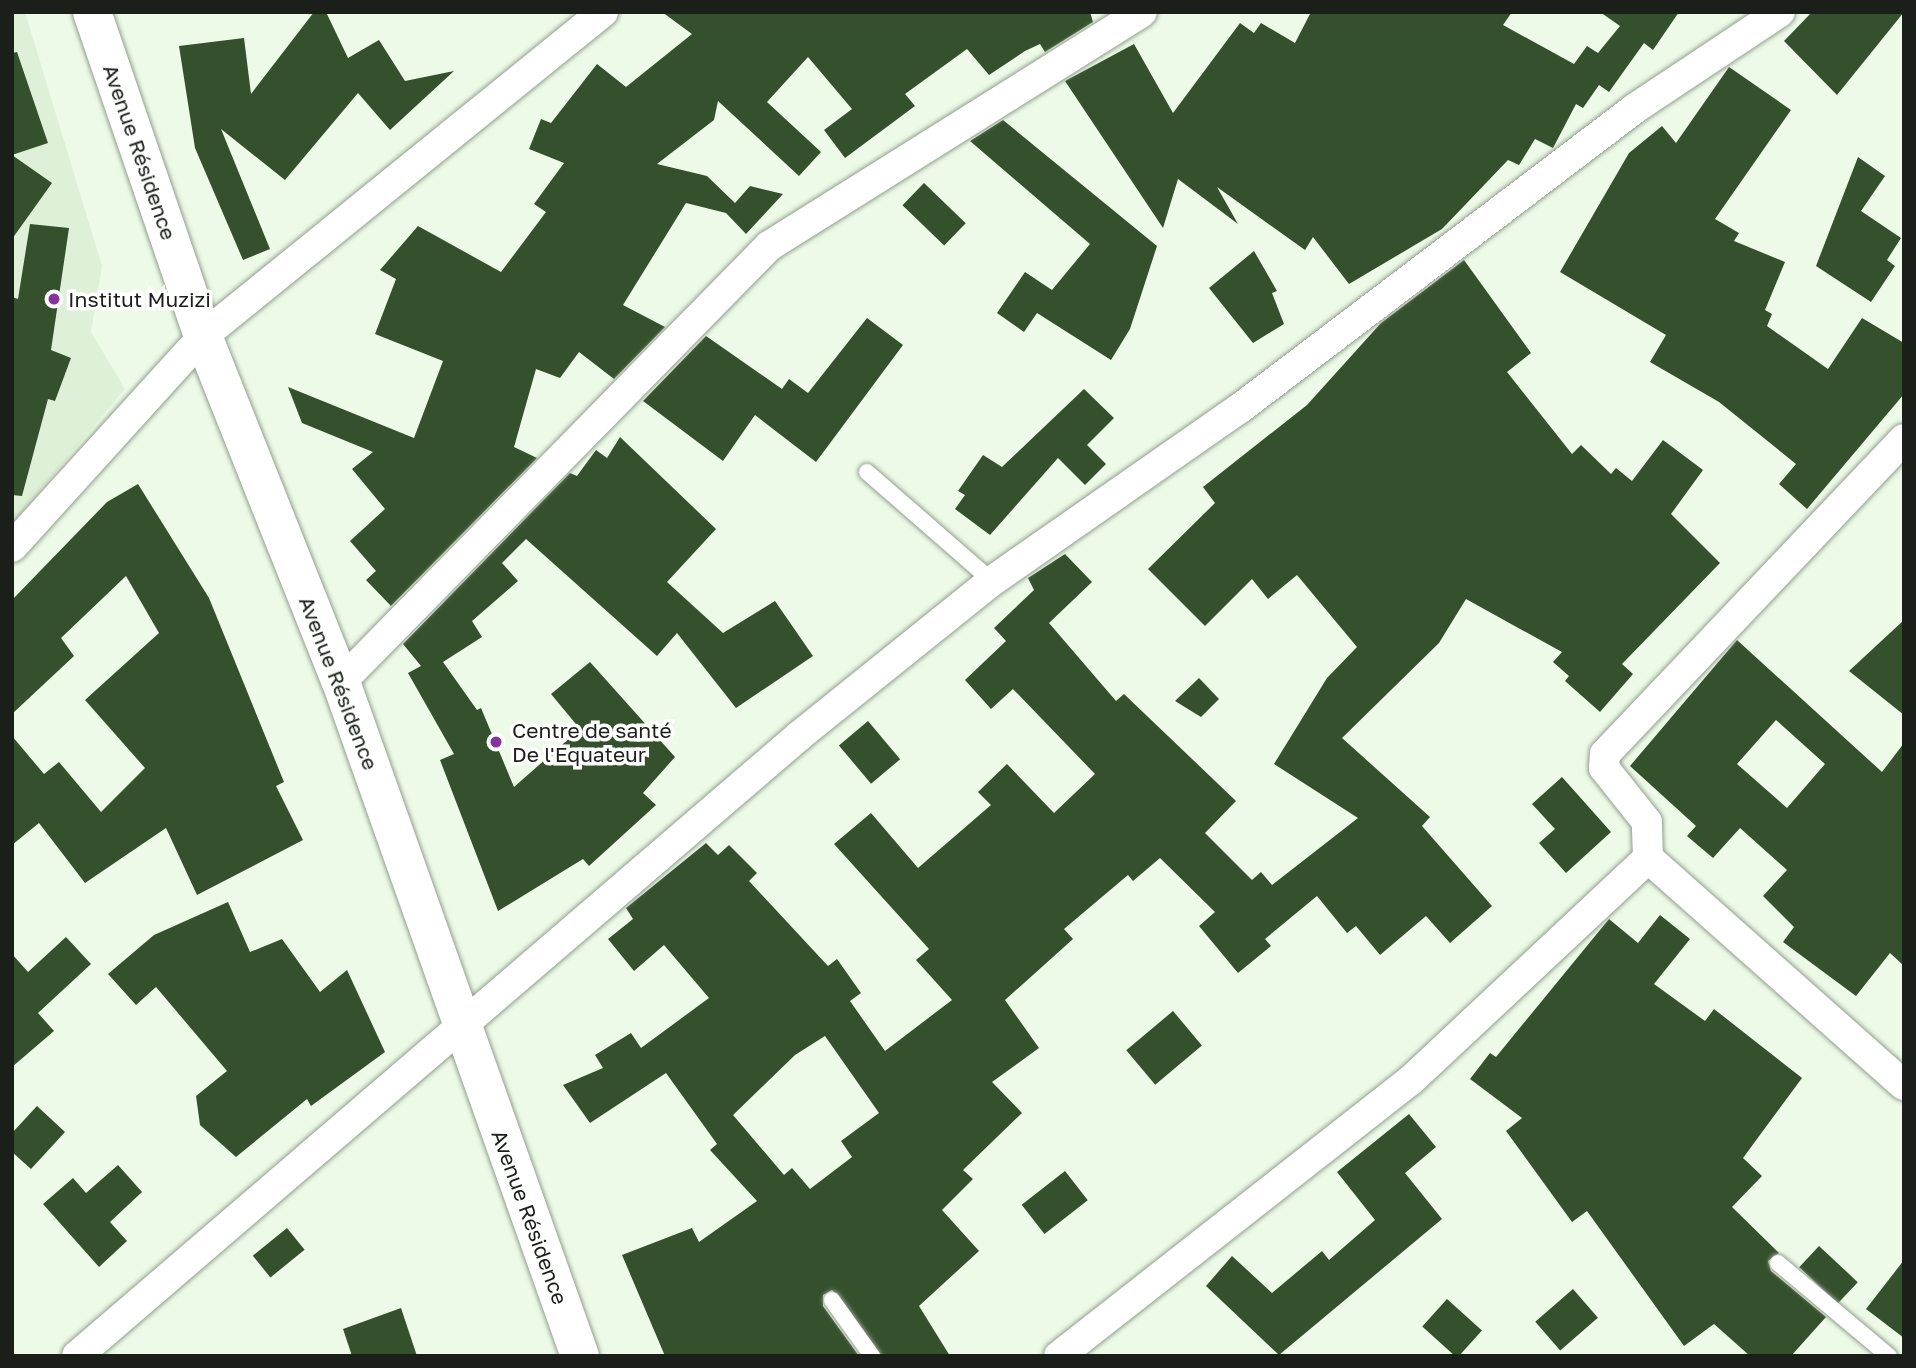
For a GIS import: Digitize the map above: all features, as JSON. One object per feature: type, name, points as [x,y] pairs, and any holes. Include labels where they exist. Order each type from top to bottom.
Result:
[{"type":"main road","name":"Avenue Résidence","points":[[92,12],[203,336],[341,682],[580,1356]]},
{"type":"street","points":[[12,547],[203,336],[603,12]]},
{"type":"street","points":[[77,1356],[461,1024],[992,581],[1239,409],[1634,108],[1780,12]]},
{"type":"street","points":[[341,682],[769,246],[1123,17]]},
{"type":"street","points":[[1904,439],[1605,754],[1604,768],[1647,822],[1648,858],[1904,1085]]},
{"type":"street","points":[[1059,1356],[1419,1073],[1648,858]]},
{"type":"lane","points":[[867,472],[992,581]]},
{"type":"lane","points":[[1777,1263],[1889,1356]]},
{"type":"lane","points":[[832,1300],[872,1356]]},
{"type":"shaded area","name":"Institut Muzizi","points":[[12,12],[25,12],[102,266],[91,332],[125,389],[12,524]]},
{"type":"building","points":[[314,12],[326,12],[348,58],[379,40],[405,81],[454,71],[390,130],[358,93],[285,180],[221,129],[270,249],[243,260],[195,148],[179,46],[244,38],[251,94]]},
{"type":"building","points":[[662,12],[1090,12],[1093,22],[1045,52],[1040,44],[1025,51],[989,75],[967,49],[905,94],[915,106],[845,158],[824,130],[852,109],[808,57],[767,102],[821,152],[799,176],[718,101],[714,120],[657,164],[707,176],[735,203],[750,186],[783,194],[746,234],[726,213],[686,203],[623,305],[665,327],[614,379],[579,352],[560,378],[536,369],[514,447],[537,458],[391,606],[366,580],[376,571],[350,541],[385,509],[352,469],[373,452],[302,423],[288,387],[414,438],[443,361],[375,334],[396,279],[380,270],[418,226],[501,272],[546,212],[534,204],[564,163],[529,149],[541,119],[551,123],[597,64],[626,87],[692,34]]},
{"type":"building","points":[[1311,12],[1512,12],[1503,25],[1574,64],[1587,46],[1598,53],[1620,26],[1600,12],[1679,12],[1653,50],[1644,43],[1609,92],[1599,85],[1583,108],[1576,104],[1553,148],[1535,139],[1519,165],[1508,160],[1442,229],[1349,284],[1313,237],[1305,250],[1217,187],[1238,224],[1178,179],[1163,228],[1065,81],[1134,44],[1173,113],[1240,23],[1254,33],[1261,23],[1295,43]]},
{"type":"building","points":[[1812,12],[1904,12],[1837,95],[1784,41]]},
{"type":"building","points":[[17,52],[48,143],[12,155],[12,53]]},
{"type":"building","points":[[1729,67],[1791,110],[1715,219],[1739,233],[1734,241],[1785,262],[1765,310],[1772,314],[1767,326],[1828,369],[1862,318],[1904,343],[1904,394],[1807,509],[1779,484],[1796,464],[1719,402],[1650,362],[1666,335],[1560,272],[1629,153],[1662,126],[1676,143]]},
{"type":"building","points":[[1003,120],[1157,246],[1130,329],[1111,360],[1037,313],[1024,332],[997,313],[1025,272],[1052,290],[1090,244],[970,141]]},
{"type":"building","points":[[12,155],[52,183],[12,239]]},
{"type":"building","points":[[1858,157],[1885,176],[1861,211],[1901,238],[1887,260],[1895,266],[1871,302],[1816,266]]},
{"type":"building","points":[[924,183],[966,223],[944,246],[902,205]]},
{"type":"building","points":[[30,224],[69,228],[51,350],[71,358],[55,401],[48,399],[22,496],[12,495],[12,297],[18,299]]},
{"type":"building","points":[[1254,251],[1277,291],[1272,293],[1284,324],[1253,343],[1209,288]]},
{"type":"building","points":[[1464,260],[1531,353],[1507,372],[1572,454],[1581,445],[1611,474],[1616,468],[1632,481],[1663,440],[1703,470],[1671,514],[1720,563],[1622,664],[1633,674],[1600,712],[1565,681],[1569,676],[1553,662],[1562,652],[1466,599],[1439,643],[1342,738],[1430,817],[1422,826],[1492,906],[1450,943],[1426,916],[1380,955],[1356,926],[1347,933],[1317,896],[1265,939],[1271,946],[1238,973],[1199,926],[1215,912],[1160,858],[1133,881],[1128,875],[1064,929],[1073,939],[1005,1000],[1039,1048],[992,1082],[1022,1113],[963,1170],[973,1179],[942,1210],[979,1251],[919,1306],[950,1356],[882,1356],[832,1290],[823,1295],[823,1306],[859,1356],[665,1356],[622,1255],[692,1228],[699,1242],[757,1201],[710,1150],[717,1144],[666,1073],[590,1123],[563,1085],[603,1068],[595,1055],[631,1033],[641,1048],[709,998],[664,945],[634,971],[608,939],[633,919],[626,908],[706,843],[718,855],[729,845],[757,873],[749,881],[828,966],[837,959],[861,993],[850,1001],[885,1051],[952,1000],[916,960],[929,949],[834,844],[871,813],[918,868],[991,805],[978,792],[1007,764],[1054,813],[1095,774],[1013,689],[991,709],[965,680],[1006,641],[994,628],[1034,590],[1028,578],[1065,554],[1092,582],[1049,623],[1116,701],[1124,694],[1236,801],[1205,833],[1252,880],[1261,872],[1272,885],[1358,818],[1274,764],[1327,678],[1357,647],[1297,575],[1268,599],[1252,579],[1205,626],[1148,569],[1215,503],[1203,487],[1307,405],[1381,323]],"holes":[[[825,1036],[879,1113],[841,1141],[852,1157],[810,1189],[792,1168],[784,1175],[733,1115],[795,1055]]]},
{"type":"building","points":[[867,318],[903,345],[816,462],[755,415],[723,461],[643,401],[706,336],[782,389],[789,379],[808,393]]},
{"type":"building","points":[[1084,389],[1114,418],[1087,445],[1106,464],[1085,485],[1058,458],[990,535],[955,509],[965,495],[958,491],[983,455],[1002,467]]},
{"type":"building","points":[[620,437],[716,529],[667,582],[723,633],[775,601],[813,656],[736,708],[677,633],[657,656],[526,539],[502,563],[518,581],[472,621],[482,637],[443,662],[477,710],[481,708],[514,787],[580,729],[551,694],[590,662],[675,757],[643,793],[656,805],[589,866],[583,859],[498,911],[440,760],[454,754],[408,673],[421,666],[403,644],[570,473],[577,476],[596,450],[607,458]]},
{"type":"building","points":[[138,484],[209,598],[284,782],[276,786],[303,840],[197,895],[166,828],[85,883],[39,823],[12,845],[12,736],[44,774],[59,762],[101,812],[145,768],[85,700],[159,633],[126,576],[61,638],[74,656],[12,714],[12,600],[107,502]]},
{"type":"building","points":[[1904,620],[1904,715],[1849,671]]},
{"type":"building","points":[[1737,640],[1882,772],[1904,743],[1904,966],[1890,953],[1856,996],[1783,942],[1794,927],[1763,896],[1787,870],[1740,828],[1713,858],[1687,836],[1696,826],[1630,766]],"holes":[[[1776,720],[1825,764],[1787,808],[1737,764]]]},
{"type":"building","points":[[1199,678],[1219,699],[1201,717],[1175,701]]},
{"type":"building","points":[[868,721],[900,759],[871,784],[839,745]]},
{"type":"building","points":[[1562,777],[1611,832],[1566,873],[1539,843],[1555,829],[1532,804]]},
{"type":"building","points":[[228,902],[250,952],[282,939],[320,992],[347,970],[385,1052],[311,1106],[307,1099],[236,1157],[200,1125],[196,1096],[227,1071],[156,987],[136,1005],[108,974],[154,935]]},
{"type":"building","points":[[1660,915],[1690,939],[1654,984],[1705,1021],[1714,1009],[1802,1078],[1743,1158],[1762,1176],[1732,1207],[1779,1253],[1768,1261],[1771,1271],[1826,1317],[1791,1356],[1750,1356],[1714,1324],[1684,1346],[1587,1211],[1572,1222],[1506,1131],[1522,1118],[1470,1079],[1490,1053],[1496,1057],[1609,919],[1638,943]]},
{"type":"building","points":[[66,937],[91,964],[38,1013],[54,1031],[12,1067],[12,954],[28,972]]},
{"type":"building","points":[[1173,1011],[1202,1045],[1155,1085],[1126,1050]]},
{"type":"building","points":[[37,1106],[65,1132],[31,1169],[12,1152],[12,1133]]},
{"type":"building","points":[[1409,1114],[1436,1147],[1405,1173],[1442,1219],[1279,1355],[1206,1286],[1232,1256],[1272,1293],[1322,1251],[1329,1260],[1375,1220],[1337,1172]]},
{"type":"building","points":[[118,1165],[142,1192],[110,1222],[127,1241],[99,1267],[43,1204],[73,1178],[86,1193]]},
{"type":"building","points":[[1065,1171],[1088,1200],[1044,1234],[1022,1205]]},
{"type":"building","points":[[287,1228],[305,1250],[270,1277],[253,1256]]},
{"type":"building","points":[[1819,1246],[1858,1282],[1838,1303],[1799,1267]]},
{"type":"building","points":[[1904,1260],[1904,1338],[1866,1309]]},
{"type":"building","points":[[1573,1289],[1598,1318],[1560,1350],[1535,1322]]},
{"type":"building","points":[[1447,1299],[1482,1330],[1459,1356],[1455,1356],[1422,1326]]},
{"type":"building","points":[[401,1308],[417,1356],[352,1356],[343,1329]]},
{"type":"place","name":"Institut Muzizi","points":[[54,299]]},
{"type":"place","name":"Centre de santé De l'Equateur","points":[[496,742]]}]
